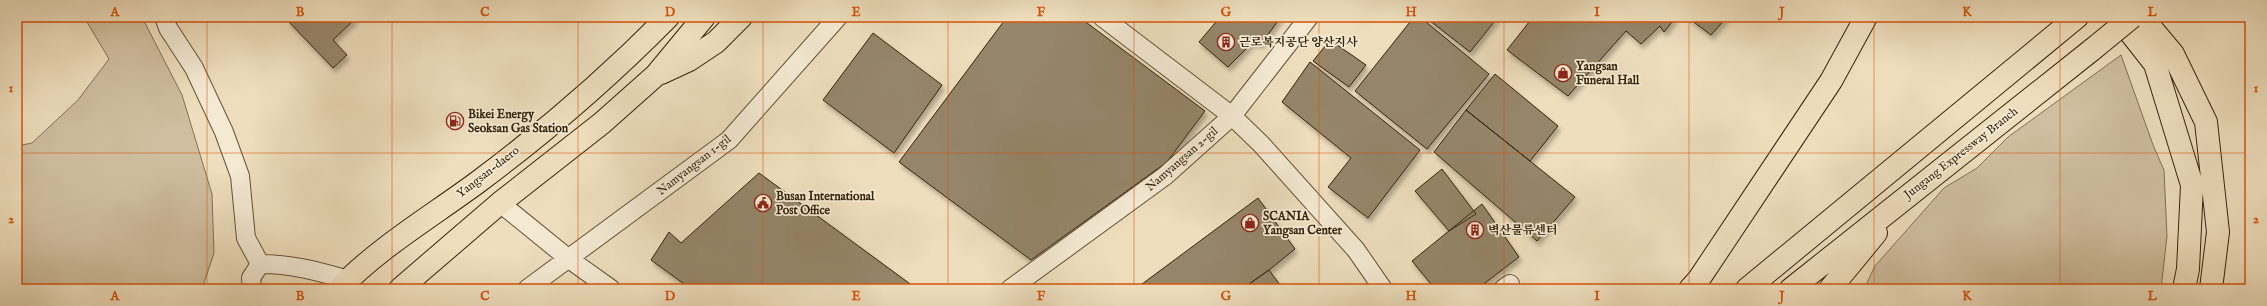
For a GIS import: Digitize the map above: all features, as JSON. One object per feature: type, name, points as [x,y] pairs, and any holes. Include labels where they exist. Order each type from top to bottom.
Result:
[{"type":"main road","name":"Yangsan-daero","points":[[344,284],[406,233],[479,181],[581,98],[633,53],[668,17]]},
{"type":"main road","points":[[400,289],[500,202],[602,123],[656,75],[704,17]]},
{"type":"main road","points":[[656,75],[689,60],[716,42],[741,17]]},
{"type":"main road","points":[[1690,289],[1700,279],[1831,81],[1866,17]]},
{"type":"main road","points":[[2118,17],[2155,64],[2192,185],[2188,269],[2184,289]]},
{"type":"main road","name":"Jungang Expressway Branch","points":[[1791,289],[2132,17]]},
{"type":"main road","points":[[2142,17],[2173,54],[2206,122],[2218,232],[2211,289]]},
{"type":"main road","points":[[1747,289],[2073,20]]},
{"type":"main road","points":[[1830,289],[1907,196]]},
{"type":"street","points":[[164,17],[168,28],[194,68],[224,132],[240,176],[251,280],[280,264],[306,268],[344,284]]},
{"type":"street","name":"Namyangsan 1-gil","points":[[527,289],[729,140],[838,17]]},
{"type":"street","points":[[1102,17],[1232,116],[1261,144],[1356,250],[1383,289]]},
{"type":"street","name":"Namyangsan 2-gil","points":[[1010,289],[1165,176],[1232,116],[1309,17]]},
{"type":"street","points":[[500,202],[569,259],[611,289]]},
{"type":"shaded area","points":[[84,17],[142,17],[182,95],[212,194],[214,253],[202,289],[17,289],[17,146],[32,143],[78,100],[109,59]]},
{"type":"shaded area","points":[[2121,55],[2153,145],[2164,170],[2167,236],[2161,289],[1864,289],[1875,266],[1944,188],[1977,168],[2008,137]]},
{"type":"building","points":[[291,17],[357,17],[333,40],[347,55],[333,68],[288,21]]},
{"type":"building","points":[[1007,17],[1079,17],[1205,111],[1167,162],[1031,260],[899,162]]},
{"type":"building","name":"근로복지공단 양산지사","points":[[1220,17],[1281,17],[1261,44],[1253,42],[1228,67],[1199,42]]},
{"type":"building","points":[[1414,17],[1420,17],[1489,74],[1427,149],[1355,91]]},
{"type":"building","points":[[1425,17],[1498,17],[1470,52]]},
{"type":"building","name":"Yangsan Funeral Hall","points":[[1533,17],[1676,17],[1664,32],[1660,26],[1641,44],[1626,31],[1568,96],[1507,50]]},
{"type":"building","points":[[1687,17],[1727,17],[1711,35]]},
{"type":"building","points":[[873,33],[942,85],[894,153],[823,100]]},
{"type":"building","points":[[1330,40],[1366,65],[1349,87],[1313,61]]},
{"type":"building","points":[[1310,62],[1420,150],[1368,218],[1328,187],[1351,158],[1282,102]]},
{"type":"building","points":[[1495,74],[1558,126],[1530,161],[1466,110]]},
{"type":"building","points":[[1466,110],[1575,197],[1537,241],[1434,152]]},
{"type":"building","points":[[1442,169],[1476,214],[1449,231],[1415,191]]},
{"type":"building","name":"Busan International Post Office","points":[[759,173],[917,289],[691,289],[651,260],[669,232],[681,243]]},
{"type":"building","name":"SCANIA Yangsan Center","points":[[1258,198],[1295,249],[1269,270],[1242,289],[1140,289],[1138,287]]},
{"type":"building","name":"벽산물류센터","points":[[1482,204],[1519,257],[1477,289],[1435,289],[1412,261]]},
{"type":"building","points":[[1269,270],[1283,289],[1242,289]]},
{"type":"place","name":"근로복지공단 양산지사","points":[[1226,42]]},
{"type":"place","name":"Yangsan Funeral Hall","points":[[1563,73]]},
{"type":"place","name":"Bikei Energy Seoksan Gas Station","points":[[455,121]]},
{"type":"place","name":"Busan International Post Office","points":[[763,203]]},
{"type":"place","name":"SCANIA Yangsan Center","points":[[1250,223]]},
{"type":"place","name":"벽산물류센터","points":[[1475,230]]}]
